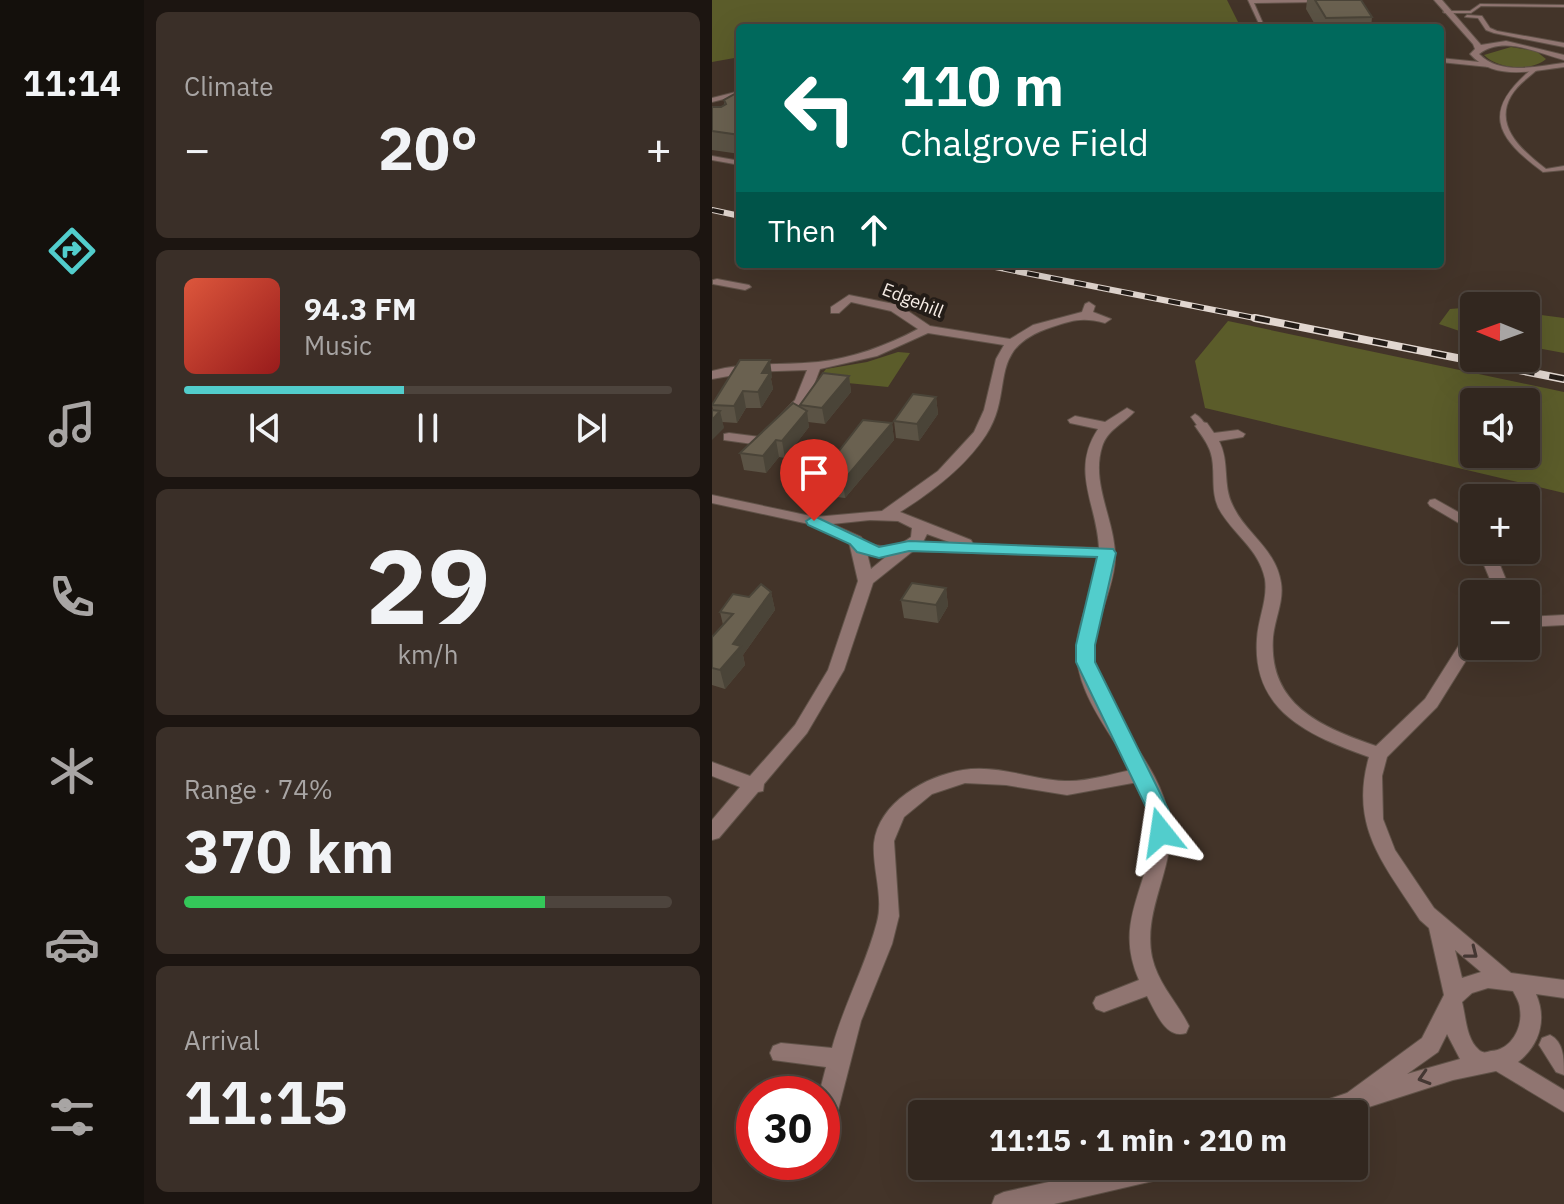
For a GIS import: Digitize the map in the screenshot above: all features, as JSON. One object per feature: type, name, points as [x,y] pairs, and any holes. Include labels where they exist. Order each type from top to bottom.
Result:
[{"type":"street","points":[[1438,0],[1447,14],[1468,34],[1476,52],[1489,65]]},
{"type":"street","points":[[1468,34],[1537,48],[1560,57],[1550,66]]},
{"type":"street","points":[[1452,60],[1511,44]]},
{"type":"street","points":[[1444,60],[1504,68],[1535,69],[1564,65]]},
{"type":"street","points":[[714,284],[732,273]]},
{"type":"street","points":[[714,284],[745,287]]},
{"type":"street","name":"Edgehill","points":[[835,310],[861,287]]},
{"type":"street","name":"Edgehill","points":[[849,298],[895,308],[926,329],[1012,343]]},
{"type":"street","points":[[866,581],[857,529],[917,497],[939,477],[987,421],[1001,366],[1012,343],[1088,310],[1105,319]]},
{"type":"street","points":[[712,375],[776,365],[815,366],[881,352],[926,329]]},
{"type":"street","points":[[750,455],[801,401],[815,366]]},
{"type":"street","points":[[1127,412],[1107,427],[1090,461],[1090,479],[1107,553],[1085,645],[1085,662],[1159,811],[1159,854],[1139,915],[1138,943],[1151,985],[1178,1026]]},
{"type":"street","points":[[1075,420],[1107,427]]},
{"type":"street","points":[[1238,434],[1203,427],[1220,461],[1220,495],[1228,511],[1262,548],[1271,569],[1274,586],[1264,657],[1267,680],[1281,702],[1301,720],[1336,740],[1379,754]]},
{"type":"street","points":[[729,437],[760,441]]},
{"type":"street","points":[[712,833],[756,786],[801,729],[836,670],[866,581],[919,538],[917,497]]},
{"type":"street","points":[[712,499],[814,521],[879,552],[907,547],[1107,553]]},
{"type":"street","points":[[1435,503],[1458,516]]},
{"type":"street","points":[[814,521],[901,515],[983,548]]},
{"type":"street","points":[[1540,621],[1564,620]]},
{"type":"street","points":[[1460,657],[1431,703],[1379,754],[1373,776],[1373,819],[1386,852],[1408,890],[1439,928],[1509,981],[1535,995],[1550,1014],[1564,1065]]},
{"type":"street","points":[[712,769],[756,786]]},
{"type":"street","points":[[834,1076],[889,916],[884,841],[896,813],[910,799],[925,789],[964,776],[1006,778],[1067,788],[1142,775]]},
{"type":"street","points":[[1439,928],[1454,999],[1454,1028],[1470,1049],[1564,1102]]},
{"type":"street","points":[[1356,1099],[1430,1045],[1454,999],[1465,986],[1488,979],[1564,989]]},
{"type":"street","points":[[1104,1003],[1151,985]]},
{"type":"street","points":[[1356,1099],[1497,1062],[1522,1064],[1545,1052],[1556,1037]]},
{"type":"street","points":[[781,1053],[839,1058]]},
{"type":"street","points":[[1004,1204],[1109,1180]]},
{"type":"lane","points":[[1261,24],[1251,1],[1330,1]]},
{"type":"lane","points":[[1447,14],[1471,12],[1480,5],[1564,6]]},
{"type":"lane","points":[[1447,14],[1480,17],[1488,29],[1496,32],[1564,45]]},
{"type":"lane","points":[[1504,68],[1519,81]]},
{"type":"lane","points":[[1535,69],[1519,81],[1502,103],[1502,128],[1518,152],[1545,171],[1564,168]]},
{"type":"lane","points":[[712,100],[736,94]]},
{"type":"lane","points":[[712,158],[736,162]]},
{"type":"shaded area","points":[[712,0],[1227,0],[1239,24],[736,24],[736,58],[712,62]]},
{"type":"shaded area","points":[[1511,47],[1536,51],[1546,59],[1532,66],[1514,67],[1497,63],[1484,55]]},
{"type":"shaded area","points":[[1460,308],[1460,331],[1439,324],[1450,309]]},
{"type":"shaded area","points":[[1540,315],[1564,318],[1564,353],[1540,349]]},
{"type":"shaded area","points":[[1228,321],[1564,392],[1564,493],[1540,487],[1540,484],[1526,484],[1205,408],[1195,361]]},
{"type":"shaded area","points":[[898,352],[910,353],[888,387],[817,380],[826,369],[867,362]]},
{"type":"building","points":[[1315,0],[1361,0],[1372,17],[1326,18]]},
{"type":"building","points":[[736,93],[736,134],[712,131],[712,107],[721,107],[726,104],[724,100]]},
{"type":"building","points":[[740,360],[770,360],[762,373],[770,373],[758,392],[743,391],[734,406],[712,405]]},
{"type":"building","points":[[823,373],[849,376],[822,408],[800,405]]},
{"type":"building","points":[[913,394],[936,397],[917,424],[894,421]]},
{"type":"building","points":[[793,403],[807,411],[782,441],[776,440],[763,456],[740,453]]},
{"type":"building","points":[[863,420],[892,423],[843,481],[818,478]]},
{"type":"building","points":[[912,583],[946,588],[936,605],[901,600]]},
{"type":"building","points":[[761,584],[771,592],[733,644],[741,646],[720,670],[712,668],[712,637],[733,614],[720,612],[733,594],[749,597]]},
{"type":"railway","points":[[712,210],[736,215]]},
{"type":"railway","points":[[1000,268],[1265,320]]},
{"type":"railway","points":[[1255,318],[1564,379]]},
{"type":"route","points":[[814,521],[856,540],[863,548],[879,552],[909,546],[1107,553],[1107,564],[1085,645],[1085,662],[1159,811],[1161,832]]}]
